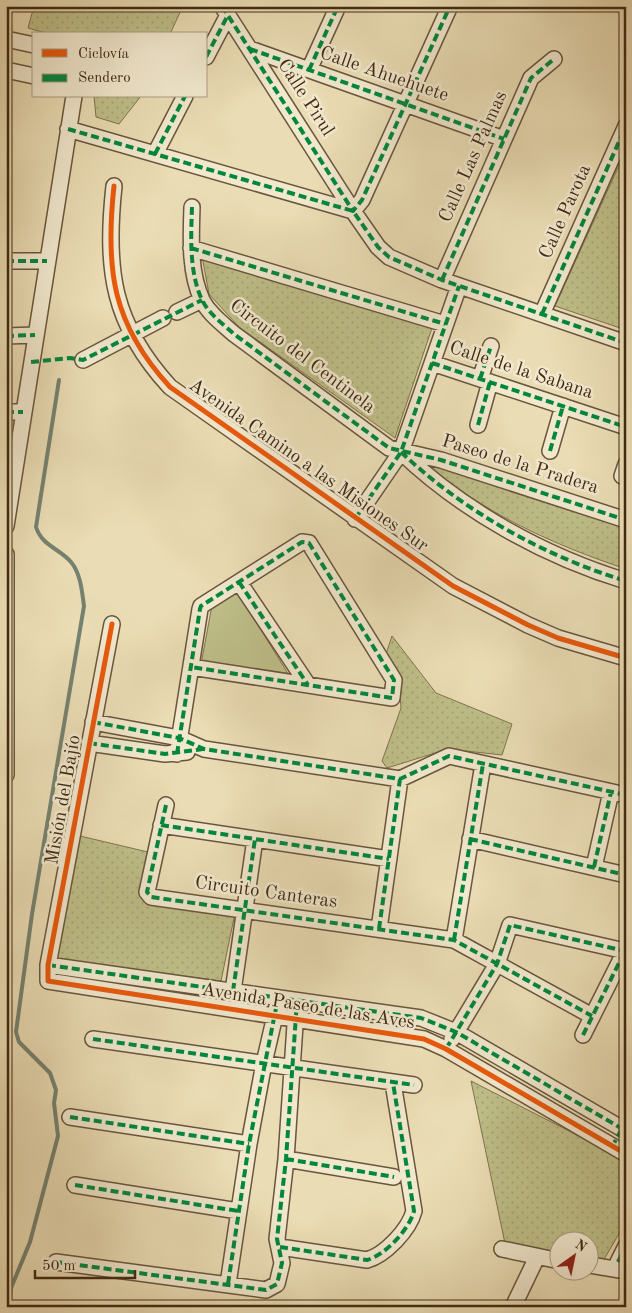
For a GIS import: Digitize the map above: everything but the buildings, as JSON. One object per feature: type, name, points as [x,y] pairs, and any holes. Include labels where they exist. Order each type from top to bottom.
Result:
[{"type":"street","points":[[309,70],[338,6]]},
{"type":"street","points":[[68,129],[353,211],[362,200],[450,6]]},
{"type":"street","points":[[208,52],[225,11]]},
{"type":"street","name":"Calle Pirul","points":[[225,11],[353,211],[378,247],[388,257],[442,280],[626,343]]},
{"type":"street","points":[[6,39],[32,45]]},
{"type":"street","name":"Calle Ahuehuete","points":[[250,49],[504,139]]},
{"type":"street","name":"Calle Las Palmas","points":[[442,280],[531,78],[554,59]]},
{"type":"street","points":[[6,70],[32,76]]},
{"type":"street","points":[[6,526],[8,490],[23,412],[74,98]]},
{"type":"street","points":[[155,154],[185,98]]},
{"type":"street","name":"Calle Parota","points":[[542,314],[626,126]]},
{"type":"street","name":"Avenida Camino a las Misiones Sur","points":[[114,186],[112,211],[114,283],[119,306],[130,335],[151,367],[170,387],[355,519],[453,586],[502,613],[558,638],[626,658]]},
{"type":"street","name":"Circuito del Centinela","points":[[192,207],[191,248],[202,300],[214,316],[234,334],[389,448],[401,452]]},
{"type":"street","points":[[191,248],[445,324]]},
{"type":"street","points":[[6,261],[47,261]]},
{"type":"street","name":"Calle de la Sabana","points":[[355,519],[401,452],[459,286]]},
{"type":"street","points":[[83,360],[202,300]]},
{"type":"street","points":[[6,336],[35,335]]},
{"type":"street","points":[[478,425],[491,346]]},
{"type":"street","name":"Calle de la Sabana","points":[[432,363],[626,427]]},
{"type":"street","points":[[550,451],[563,406]]},
{"type":"street","points":[[6,412],[23,412]]},
{"type":"street","points":[[401,452],[434,482],[515,534],[560,556],[626,581]]},
{"type":"street","name":"Paseo de la Pradera","points":[[401,452],[440,460],[626,520]]},
{"type":"street","points":[[177,754],[179,738],[201,606],[302,542],[309,543],[394,680],[392,698],[191,667]]},
{"type":"street","points":[[6,554],[6,775]]},
{"type":"street","points":[[239,582],[308,685]]},
{"type":"street","name":"Misión del Bajío","points":[[48,981],[48,965],[112,624]]},
{"type":"street","points":[[93,722],[179,738],[204,749],[400,779],[449,756],[626,795]]},
{"type":"street","points":[[89,743],[177,754],[204,749]]},
{"type":"street","points":[[483,764],[454,940],[592,1016]]},
{"type":"street","points":[[379,929],[400,779]]},
{"type":"street","points":[[594,867],[611,792]]},
{"type":"street","name":"Circuito Canteras","points":[[166,805],[148,895],[454,940]]},
{"type":"street","points":[[162,825],[389,859]]},
{"type":"street","points":[[233,992],[255,839]]},
{"type":"street","points":[[470,839],[626,875]]},
{"type":"street","points":[[446,1048],[497,964],[510,925],[625,950],[583,1035]]},
{"type":"street","name":"Avenida Paseo de las Aves","points":[[48,965],[421,1018],[456,1032],[554,1090],[624,1127]]},
{"type":"street","name":"Avenida Paseo de las Aves","points":[[48,981],[410,1036],[446,1048],[626,1154]]},
{"type":"street","points":[[228,1284],[249,1144],[264,1063],[276,1017],[278,998]]},
{"type":"street","points":[[56,1262],[266,1290],[276,1284],[282,1263],[277,1238],[286,1159],[293,1068],[294,1019],[297,1001]]},
{"type":"street","points":[[93,1039],[414,1085]]},
{"type":"street","points":[[280,1248],[367,1260],[378,1257],[411,1222],[414,1211],[393,1082]]},
{"type":"street","points":[[544,1106],[554,1090]]},
{"type":"street","points":[[70,1117],[249,1144]]},
{"type":"street","points":[[612,1147],[624,1127]]},
{"type":"street","points":[[286,1159],[394,1177]]},
{"type":"street","points":[[75,1185],[238,1211]]},
{"type":"street","points":[[600,1266],[622,1266],[626,1246]]},
{"type":"street","points":[[502,1249],[550,1259]]},
{"type":"street","points":[[513,1307],[537,1257]]},
{"type":"green space","points":[[34,6],[183,6],[171,32],[42,32],[28,28]]},
{"type":"green space","points":[[94,98],[139,98],[119,124],[96,117]]},
{"type":"green space","points":[[626,150],[626,330],[555,306]]},
{"type":"green space","points":[[202,256],[432,328],[395,438],[239,327],[209,294]]},
{"type":"green space","points":[[424,461],[626,524],[626,569],[545,538],[519,525],[469,496]]},
{"type":"green space","points":[[237,591],[290,677],[201,664],[213,600]]},
{"type":"green space","points":[[392,636],[436,693],[512,724],[502,755],[448,749],[387,768],[382,761],[401,708],[399,681],[384,660]]},
{"type":"green space","points":[[80,836],[148,852],[144,899],[235,913],[221,981],[57,959]]},
{"type":"green space","points":[[471,1081],[626,1160],[626,1222],[600,1266],[600,1230],[550,1230],[550,1259],[507,1253]]},
{"type":"waterway","points":[[8,1307],[11,1288],[30,1242],[58,1136],[54,1103],[56,1090],[50,1073],[19,1042],[16,1032],[32,914],[84,606],[77,572],[71,562],[42,539],[36,527],[59,380]]},
{"type":"marked path","points":[[222,6],[353,211],[362,200],[450,6]]},
{"type":"marked path","points":[[309,70],[338,6]]},
{"type":"marked path","points":[[208,53],[228,15]]},
{"type":"marked path","points":[[250,49],[504,139]]},
{"type":"marked path","points":[[442,280],[531,78],[554,59]]},
{"type":"marked path","points":[[155,154],[184,98]]},
{"type":"marked path","points":[[542,314],[626,126]]},
{"type":"marked path","points":[[68,129],[353,211],[378,247],[389,257],[442,280],[626,343]]},
{"type":"marked path","points":[[192,207],[191,242],[193,266],[198,289],[208,310],[234,334],[389,448],[441,460],[626,520]]},
{"type":"marked path","points":[[191,248],[445,324]]},
{"type":"marked path","points":[[6,261],[47,261]]},
{"type":"marked path","points":[[355,519],[401,452],[459,286]]},
{"type":"marked path","points":[[31,362],[70,358],[83,360],[202,300]]},
{"type":"marked path","points":[[6,336],[35,335]]},
{"type":"marked path","points":[[480,379],[491,346]]},
{"type":"marked path","points":[[432,363],[626,427]]},
{"type":"marked path","points":[[478,425],[490,382]]},
{"type":"marked path","points":[[550,451],[563,406]]},
{"type":"marked path","points":[[6,412],[23,412]]},
{"type":"marked path","points":[[401,452],[451,494],[506,529],[565,559],[626,581]]},
{"type":"marked path","points":[[622,476],[626,464]]},
{"type":"marked path","points":[[6,490],[11,490]]},
{"type":"marked path","points":[[177,754],[200,609],[201,606],[302,542],[309,543],[394,680],[392,698],[191,667]]},
{"type":"marked path","points":[[239,582],[308,685]]},
{"type":"marked path","points":[[93,722],[179,738],[204,749],[400,779],[449,756],[626,795]]},
{"type":"marked path","points":[[89,743],[165,754],[203,749]]},
{"type":"marked path","points":[[454,940],[483,764]]},
{"type":"marked path","points":[[379,929],[400,779]]},
{"type":"marked path","points":[[594,867],[611,792]]},
{"type":"marked path","points":[[166,805],[147,892],[151,897],[454,940],[592,1016]]},
{"type":"marked path","points":[[161,825],[389,859]]},
{"type":"marked path","points":[[233,991],[255,839]]},
{"type":"marked path","points":[[470,839],[626,875]]},
{"type":"marked path","points":[[446,1049],[497,964],[510,925],[625,951]]},
{"type":"marked path","points":[[583,1035],[626,949]]},
{"type":"marked path","points":[[48,965],[421,1018],[456,1032],[626,1131]]},
{"type":"marked path","points":[[228,1284],[249,1144],[278,998]]},
{"type":"marked path","points":[[56,1262],[266,1290],[277,1284],[282,1263],[277,1239],[286,1159],[297,1001]]},
{"type":"marked path","points":[[93,1039],[414,1085]]},
{"type":"marked path","points":[[280,1247],[367,1260],[381,1253],[402,1234],[414,1211],[393,1083]]},
{"type":"marked path","points":[[70,1117],[249,1144]]},
{"type":"marked path","points":[[612,1147],[626,1121]]},
{"type":"marked path","points":[[286,1159],[394,1177]]},
{"type":"marked path","points":[[75,1185],[238,1211]]},
{"type":"marked path","points":[[618,1262],[626,1246]]},
{"type":"cycle path","points":[[114,186],[111,244],[112,269],[117,294],[124,318],[136,341],[151,364],[170,387],[453,586],[528,625],[558,638],[626,658]]},
{"type":"cycle path","points":[[112,624],[48,965],[48,981],[424,1039],[446,1049],[626,1154]]}]
